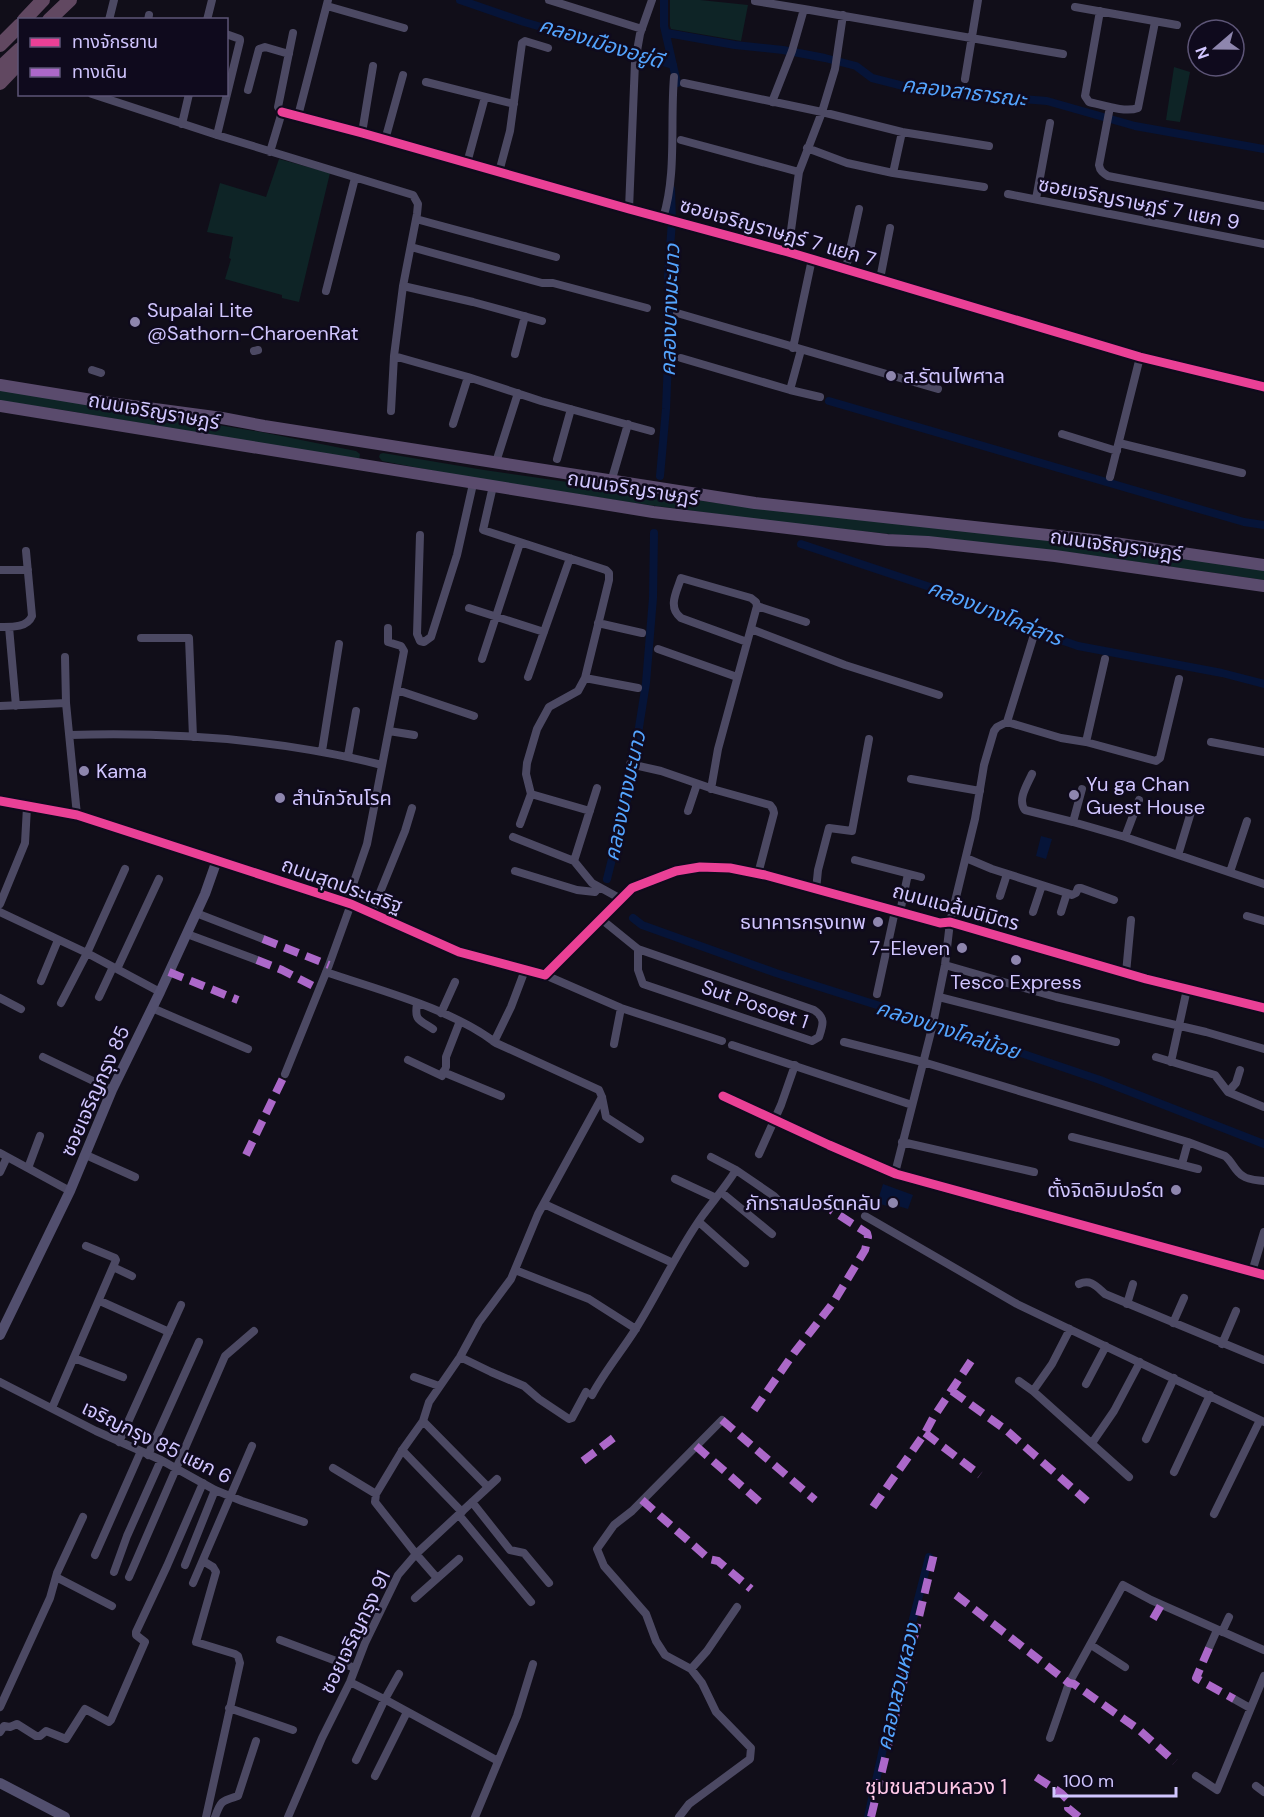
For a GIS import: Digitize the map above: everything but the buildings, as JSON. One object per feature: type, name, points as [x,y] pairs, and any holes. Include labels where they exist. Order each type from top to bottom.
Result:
[{"type":"highway","points":[[26,18],[43,0]]},
{"type":"highway","points":[[51,18],[70,0]]},
{"type":"highway","points":[[56,18],[70,0]]},
{"type":"highway","points":[[0,45],[18,27]]},
{"type":"highway","points":[[0,67],[18,51]]},
{"type":"highway","points":[[0,83],[18,64]]},
{"type":"main road","name":"ถนนเจริญราษฎร์","points":[[0,385],[755,503],[1094,540],[1264,564]]},
{"type":"main road","name":"ถนนเจริญราษฎร์","points":[[0,406],[653,512],[735,523],[1055,556],[1264,586]]},
{"type":"main road","points":[[366,465],[367,442]]},
{"type":"street","points":[[110,18],[114,0]]},
{"type":"street","points":[[208,18],[212,0]]},
{"type":"street","points":[[549,0],[642,29]]},
{"type":"street","points":[[629,209],[636,53],[652,0]]},
{"type":"street","points":[[965,79],[978,0]]},
{"type":"street","points":[[754,1],[1064,54]]},
{"type":"street","points":[[298,116],[328,3],[404,28]]},
{"type":"street","points":[[1075,7],[1177,25]]},
{"type":"street","points":[[772,102],[792,51],[804,9]]},
{"type":"street","points":[[1100,11],[1085,96],[1089,102],[1109,109],[1133,110],[1138,108],[1155,22]]},
{"type":"street","points":[[788,252],[799,172],[822,112],[835,69],[843,15]]},
{"type":"street","points":[[270,152],[282,112],[279,107],[293,33]]},
{"type":"street","points":[[228,34],[240,39],[228,90]]},
{"type":"street","points":[[499,172],[510,131],[522,43],[525,41],[548,48]]},
{"type":"street","points":[[248,90],[259,49],[265,47],[289,54]]},
{"type":"street","points":[[362,133],[373,66]]},
{"type":"street","points":[[0,67],[18,72]]},
{"type":"street","points":[[386,140],[403,75]]},
{"type":"street","points":[[664,219],[671,165],[674,77]]},
{"type":"street","points":[[426,82],[514,104]]},
{"type":"street","points":[[684,82],[902,132],[989,146]]},
{"type":"street","points":[[98,96],[270,152],[413,195],[418,204],[403,286],[394,356],[391,411]]},
{"type":"street","points":[[126,105],[128,96]]},
{"type":"street","points":[[182,124],[189,96]]},
{"type":"street","points":[[217,135],[227,96]]},
{"type":"street","points":[[467,163],[484,97]]},
{"type":"street","points":[[1109,109],[1099,165],[1103,174],[1264,206]]},
{"type":"street","name":"ซอยเจริญราษฎร์ 7 แยก 7","points":[[282,112],[846,268],[1140,357],[1264,387]]},
{"type":"street","points":[[1036,200],[1050,123]]},
{"type":"street","points":[[893,173],[902,132]]},
{"type":"street","points":[[681,140],[799,172]]},
{"type":"street","points":[[807,148],[847,163],[893,173],[984,187]]},
{"type":"street","points":[[326,291],[355,178]]},
{"type":"street","name":"ซอยเจริญราษฎร์ 7 แยก 9","points":[[1008,194],[1264,244]]},
{"type":"street","points":[[846,268],[859,209]]},
{"type":"street","points":[[416,219],[556,257]]},
{"type":"street","points":[[880,279],[890,228]]},
{"type":"street","points":[[411,247],[542,283],[553,283],[647,308]]},
{"type":"street","points":[[790,390],[812,259]]},
{"type":"street","points":[[403,286],[542,321]]},
{"type":"street","points":[[677,313],[938,389]]},
{"type":"street","points":[[515,354],[525,316]]},
{"type":"street","points":[[394,356],[571,410],[651,431]]},
{"type":"street","points":[[1110,477],[1140,357]]},
{"type":"street","points":[[681,358],[820,397]]},
{"type":"street","points":[[92,370],[101,373]]},
{"type":"street","points":[[453,424],[468,377]]},
{"type":"street","points":[[496,462],[518,393]]},
{"type":"street","points":[[557,459],[571,410]]},
{"type":"street","points":[[611,482],[627,424]]},
{"type":"street","points":[[1062,434],[1242,473]]},
{"type":"street","points":[[420,535],[417,634],[420,641],[424,642],[431,637],[457,555],[473,484]]},
{"type":"street","points":[[494,486],[483,530],[606,570],[609,573],[585,678],[578,691],[549,707],[541,719],[527,763],[526,774],[531,794],[520,824]]},
{"type":"street","points":[[482,659],[520,543]]},
{"type":"street","points":[[16,706],[4,627],[26,624],[32,616],[26,551]]},
{"type":"street","points":[[528,677],[570,558]]},
{"type":"street","points":[[0,570],[28,570]]},
{"type":"street","points":[[747,642],[681,618],[676,614],[674,601],[681,578],[750,598],[757,606],[806,622]]},
{"type":"street","points":[[711,789],[718,749],[757,606]]},
{"type":"street","points":[[469,608],[544,632]]},
{"type":"street","points":[[598,623],[642,633]]},
{"type":"street","points":[[285,1074],[326,972],[367,844],[404,648],[388,642],[388,628]]},
{"type":"street","points":[[751,629],[844,665],[939,695]]},
{"type":"street","points":[[141,638],[189,638],[193,737]]},
{"type":"street","points":[[1007,722],[1033,638]]},
{"type":"street","points":[[322,751],[339,644]]},
{"type":"street","points":[[658,649],[737,677]]},
{"type":"street","points":[[65,657],[66,703],[77,815]]},
{"type":"street","points":[[1086,742],[1105,659]]},
{"type":"street","points":[[585,678],[638,688]]},
{"type":"street","points":[[895,1173],[934,1021],[945,965],[950,922],[966,858],[984,765],[996,726],[1007,722],[1061,738],[1086,742],[1156,761],[1160,758],[1179,679]]},
{"type":"street","points":[[397,690],[474,716]]},
{"type":"street","points":[[0,706],[66,703]]},
{"type":"street","points":[[348,756],[356,711]]},
{"type":"street","points":[[388,731],[414,735]]},
{"type":"street","points":[[70,735],[112,734],[238,741],[322,751],[382,765]]},
{"type":"street","points":[[816,890],[818,870],[829,828],[852,831],[870,739]]},
{"type":"street","points":[[1211,742],[1264,752]]},
{"type":"street","points":[[630,764],[770,805],[774,813],[758,874]]},
{"type":"street","points":[[1032,774],[1022,800],[1025,810],[1125,837],[1264,884]]},
{"type":"street","points":[[911,779],[980,791]]},
{"type":"street","points":[[688,811],[697,784]]},
{"type":"street","points":[[574,861],[597,788]]},
{"type":"street","points":[[1073,822],[1082,789]]},
{"type":"street","points":[[531,794],[590,812]]},
{"type":"street","points":[[1125,837],[1139,800]]},
{"type":"street","name":"ถนนสุดประเสริฐ","points":[[0,801],[77,815],[349,903],[459,952],[545,975]]},
{"type":"street","points":[[0,904],[25,843],[27,807]]},
{"type":"street","points":[[372,912],[412,808]]},
{"type":"street","points":[[1178,855],[1191,812]]},
{"type":"street","points":[[1230,872],[1247,821]]},
{"type":"street","points":[[513,837],[574,861],[592,883],[621,899],[545,975],[621,1008],[722,1041]]},
{"type":"street","points":[[966,858],[1006,874],[1072,895],[1078,888],[1081,888],[1114,900]]},
{"type":"street","name":"ซอยเจริญกรุง 85","points":[[0,1335],[3,1321],[70,1191],[112,1090],[187,934],[217,860]]},
{"type":"street","points":[[855,860],[921,877]]},
{"type":"street","name":"ถนนแฉล้มนิมิตร","points":[[621,899],[638,885],[676,871],[700,867],[730,868],[940,923],[950,922],[1126,973],[1264,1008]]},
{"type":"street","points":[[61,1003],[87,953],[125,869]]},
{"type":"street","points":[[515,871],[577,890],[595,892],[599,887]]},
{"type":"street","points":[[877,994],[908,874]]},
{"type":"street","points":[[1000,896],[1006,874]]},
{"type":"street","points":[[99,997],[159,879]]},
{"type":"street","points":[[1033,912],[1042,885]]},
{"type":"street","points":[[1061,912],[1067,893]]},
{"type":"street","points":[[0,912],[87,953],[160,992]]},
{"type":"street","points":[[196,913],[263,939]]},
{"type":"street","points":[[1247,916],[1264,921]]},
{"type":"street","name":"Sut Posoet 1","points":[[601,919],[638,949],[814,1010],[824,1021],[819,1037],[812,1041],[643,984],[638,970],[638,949]]},
{"type":"street","points":[[1126,973],[1131,920]]},
{"type":"street","points":[[187,934],[257,960]]},
{"type":"street","points":[[40,981],[58,939]]},
{"type":"street","points":[[945,965],[1056,997],[1264,1049]]},
{"type":"street","points":[[494,1042],[525,970]]},
{"type":"street","points":[[326,972],[460,1021],[494,1042],[599,1090],[608,1119],[640,1139]]},
{"type":"street","points":[[441,1013],[456,982]]},
{"type":"street","points":[[1172,1062],[1187,989]]},
{"type":"street","points":[[939,997],[1116,1042]]},
{"type":"street","points":[[0,998],[21,1009]]},
{"type":"street","points":[[417,1004],[415,1014],[417,1018],[433,1029]]},
{"type":"street","points":[[152,1008],[248,1049]]},
{"type":"street","points":[[614,1044],[621,1008]]},
{"type":"street","points":[[408,1060],[442,1076],[446,1067],[446,1057],[460,1021]]},
{"type":"street","points":[[844,1042],[923,1062],[1188,1142],[1225,1156],[1245,1178],[1264,1181]]},
{"type":"street","points":[[732,1045],[912,1105]]},
{"type":"street","points":[[43,1057],[112,1090]]},
{"type":"street","points":[[1156,1057],[1215,1075],[1228,1092],[1264,1107]]},
{"type":"street","points":[[759,1154],[795,1065]]},
{"type":"street","points":[[1228,1092],[1236,1083],[1240,1070]]},
{"type":"street","points":[[443,1072],[501,1096]]},
{"type":"street","points":[[723,1096],[895,1173],[1264,1275]]},
{"type":"street","points":[[437,1578],[375,1502],[376,1494],[402,1450],[423,1421],[429,1402],[460,1357],[479,1322],[511,1279],[538,1214],[602,1097]]},
{"type":"street","points":[[28,1168],[40,1136]]},
{"type":"street","points":[[1072,1137],[1198,1169]]},
{"type":"street","points":[[902,1142],[1034,1172]]},
{"type":"street","points":[[1182,1164],[1188,1142]]},
{"type":"street","points":[[0,1172],[3,1155],[70,1191]]},
{"type":"street","points":[[86,1155],[135,1177]]},
{"type":"street","points":[[711,1157],[736,1170],[781,1203]]},
{"type":"street","points":[[460,1357],[524,1386],[540,1400],[569,1419],[572,1418],[636,1329],[673,1263],[736,1170]]},
{"type":"street","points":[[675,1179],[719,1195],[772,1234]]},
{"type":"street","points":[[544,1203],[673,1263]]},
{"type":"street","points":[[865,1216],[1017,1304],[1262,1421],[1214,1514]]},
{"type":"street","points":[[699,1222],[745,1263]]},
{"type":"street","points":[[1252,1272],[1264,1232]]},
{"type":"street","points":[[52,1408],[116,1260],[86,1246]]},
{"type":"street","points":[[113,1267],[132,1276]]},
{"type":"street","points":[[515,1270],[589,1299],[636,1329]]},
{"type":"street","points":[[1079,1284],[1086,1281],[1091,1282],[1105,1294],[1127,1304],[1264,1360]]},
{"type":"street","points":[[1127,1304],[1133,1284]]},
{"type":"street","points":[[1173,1323],[1184,1298]]},
{"type":"street","points":[[99,1301],[169,1332]]},
{"type":"street","points":[[119,1442],[181,1305]]},
{"type":"street","points":[[1222,1344],[1236,1311]]},
{"type":"street","points":[[1033,1391],[1052,1364],[1070,1329]]},
{"type":"street","points":[[129,1577],[225,1356],[254,1331]]},
{"type":"street","points":[[95,1555],[199,1342]]},
{"type":"street","points":[[1086,1384],[1106,1346]]},
{"type":"street","points":[[74,1358],[123,1377]]},
{"type":"street","points":[[1092,1443],[1114,1411],[1140,1362]]},
{"type":"street","points":[[414,1377],[439,1386]]},
{"type":"street","points":[[1146,1439],[1174,1378]]},
{"type":"street","points":[[1019,1381],[1129,1477]]},
{"type":"street","name":"เจริญกรุง 85 แยก 6","points":[[0,1382],[119,1442],[161,1460],[215,1490],[304,1522]]},
{"type":"street","points":[[1173,1472],[1210,1395]]},
{"type":"street","points":[[679,1817],[689,1804],[750,1759],[752,1748],[716,1712],[702,1683],[691,1670],[665,1654],[656,1641],[646,1614],[604,1566],[597,1549],[614,1525],[632,1511],[722,1420]]},
{"type":"street","points":[[423,1421],[488,1487]]},
{"type":"street","points":[[193,1583],[252,1446]]},
{"type":"street","points":[[402,1450],[460,1513],[531,1602]]},
{"type":"street","points":[[114,1572],[127,1536],[161,1460]]},
{"type":"street","points":[[333,1468],[376,1494]]},
{"type":"street","name":"ซอยเจริญกรุง 91","points":[[288,1817],[322,1738],[350,1682],[365,1643],[398,1575],[416,1554],[497,1479]]},
{"type":"street","points":[[0,1732],[4,1726],[10,1727],[17,1724],[39,1737],[46,1731],[66,1739],[84,1710],[87,1709],[109,1722],[111,1720],[145,1642],[136,1635],[136,1632],[202,1483]]},
{"type":"street","points":[[185,1565],[215,1490]]},
{"type":"street","points":[[472,1502],[510,1550],[524,1553],[549,1583]]},
{"type":"street","points":[[0,1707],[50,1598],[56,1577],[83,1517]]},
{"type":"street","points":[[416,1598],[459,1559]]},
{"type":"street","points":[[203,1562],[213,1567],[216,1572],[196,1642],[235,1654],[240,1663],[206,1817]]},
{"type":"street","points":[[56,1577],[112,1606]]},
{"type":"street","points":[[1050,1738],[1070,1683],[1123,1585],[1151,1600],[1264,1650]]},
{"type":"street","points":[[691,1670],[737,1607]]},
{"type":"street","points":[[1209,1648],[1229,1617]]},
{"type":"street","points":[[280,1640],[355,1668]]},
{"type":"street","points":[[1091,1645],[1125,1667]]},
{"type":"street","points":[[475,1817],[517,1716],[533,1664]]},
{"type":"street","points":[[356,1760],[399,1674]]},
{"type":"street","points":[[1196,1776],[1217,1790],[1264,1676]]},
{"type":"street","points":[[350,1682],[498,1761]]},
{"type":"street","points":[[1234,1699],[1250,1708]]},
{"type":"street","points":[[229,1708],[293,1730]]},
{"type":"street","points":[[375,1776],[407,1712]]},
{"type":"street","points":[[215,1817],[219,1804],[223,1800],[238,1796],[256,1741]]},
{"type":"street","points":[[0,1783],[65,1817]]},
{"type":"street","points":[[1256,1786],[1264,1792]]},
{"type":"green space","points":[[670,0],[700,0],[748,5],[741,41],[671,29]]},
{"type":"green space","points":[[1174,67],[1186,71],[1186,78],[1189,78],[1180,122],[1166,120]]},
{"type":"green space","points":[[279,159],[330,173],[299,302],[225,279],[231,259],[229,258],[233,237],[207,232],[220,183],[266,197]]},
{"type":"green space","points":[[0,389],[261,432],[356,451],[360,454],[359,460],[0,401]]},
{"type":"green space","points":[[383,453],[484,470],[770,510],[999,532],[1264,569],[1264,580],[1075,553],[793,524],[634,503],[382,461],[379,457]]},
{"type":"water","points":[[1041,836],[1052,839],[1046,859],[1036,856]]},
{"type":"water","points":[[883,1184],[913,1195],[908,1209],[898,1206],[897,1209],[877,1203]]},
{"type":"waterway","name":"คลองเมืองอยู่ดี","points":[[460,0],[524,22],[673,65]]},
{"type":"waterway","name":"คลองบางมะนาว","points":[[664,0],[664,26],[677,83]]},
{"type":"waterway","name":"คลองสาธารณะ","points":[[667,33],[825,58],[856,66],[872,78],[923,91],[1047,101],[1135,126],[1264,149]]},
{"type":"waterway","name":"คลองบางมะนาว","points":[[660,476],[666,409],[670,311],[668,276],[672,221],[671,189]]},
{"type":"waterway","points":[[829,401],[1244,522],[1264,525]]},
{"type":"waterway","name":"คลองบางมะนาว","points":[[607,879],[629,791],[646,683],[653,598],[654,533]]},
{"type":"waterway","name":"คลองบางโคล่สาร","points":[[801,544],[960,597],[1009,622],[1078,646],[1222,673],[1264,684]]},
{"type":"waterway","name":"คลองบางโคล่น้อย","points":[[633,918],[642,925],[776,973],[1100,1080],[1264,1144]]},
{"type":"waterway","name":"คลองสวนหลวง","points":[[868,1817],[903,1658],[929,1557]]},
{"type":"marked path","points":[[263,939],[329,965]]},
{"type":"marked path","points":[[257,960],[319,989]]},
{"type":"marked path","points":[[169,972],[238,1000]]},
{"type":"marked path","points":[[246,1155],[285,1074]]},
{"type":"marked path","points":[[754,1410],[833,1303],[865,1250],[867,1233],[831,1210]]},
{"type":"marked path","points":[[873,1507],[925,1433],[971,1361]]},
{"type":"marked path","points":[[952,1391],[1006,1430],[1087,1501]]},
{"type":"marked path","points":[[722,1420],[815,1500]]},
{"type":"marked path","points":[[925,1433],[980,1475]]},
{"type":"marked path","points":[[583,1461],[616,1436]]},
{"type":"marked path","points":[[696,1446],[761,1503]]},
{"type":"marked path","points":[[642,1500],[709,1559],[718,1561],[751,1589]]},
{"type":"marked path","points":[[871,1817],[934,1554]]},
{"type":"marked path","points":[[956,1595],[1069,1683],[1074,1684],[1138,1729],[1175,1762]]},
{"type":"marked path","points":[[1153,1619],[1161,1605]]},
{"type":"marked path","points":[[1209,1648],[1196,1678],[1234,1699]]},
{"type":"marked path","points":[[1036,1777],[1061,1793],[1067,1799],[1068,1808],[1079,1817]]},
{"type":"cycle path","points":[[282,112],[788,252],[1140,357],[1264,387]]},
{"type":"cycle path","points":[[0,801],[77,815],[351,904],[459,952],[545,975],[632,888],[676,871],[700,867],[730,868],[765,875],[940,923],[950,922],[1146,979],[1264,1008]]},
{"type":"cycle path","points":[[723,1096],[896,1174],[1264,1275]]},
{"type":"place","name":"Supalai Lite @Sathorn-CharoenRat","points":[[135,322]]},
{"type":"place","name":"ส.รัตนไพศาล","points":[[891,376]]},
{"type":"place","name":"Kama","points":[[84,771]]},
{"type":"place","name":"Yu ga Chan Guest House","points":[[1074,795]]},
{"type":"place","name":"สำนักวัณโรค","points":[[280,798]]},
{"type":"place","name":"ธนาคารกรุงเทพ","points":[[878,922]]},
{"type":"place","name":"7-Eleven","points":[[962,948]]},
{"type":"place","name":"Tesco Express","points":[[1016,960]]},
{"type":"place","name":"ตั้งจิตอิมปอร์ต","points":[[1176,1190]]},
{"type":"place","name":"ภัทราสปอร์ตคลับ","points":[[893,1203]]},
{"type":"district","name":"ชุมชนสวนหลวง 1","points":[[936,1787]]}]
